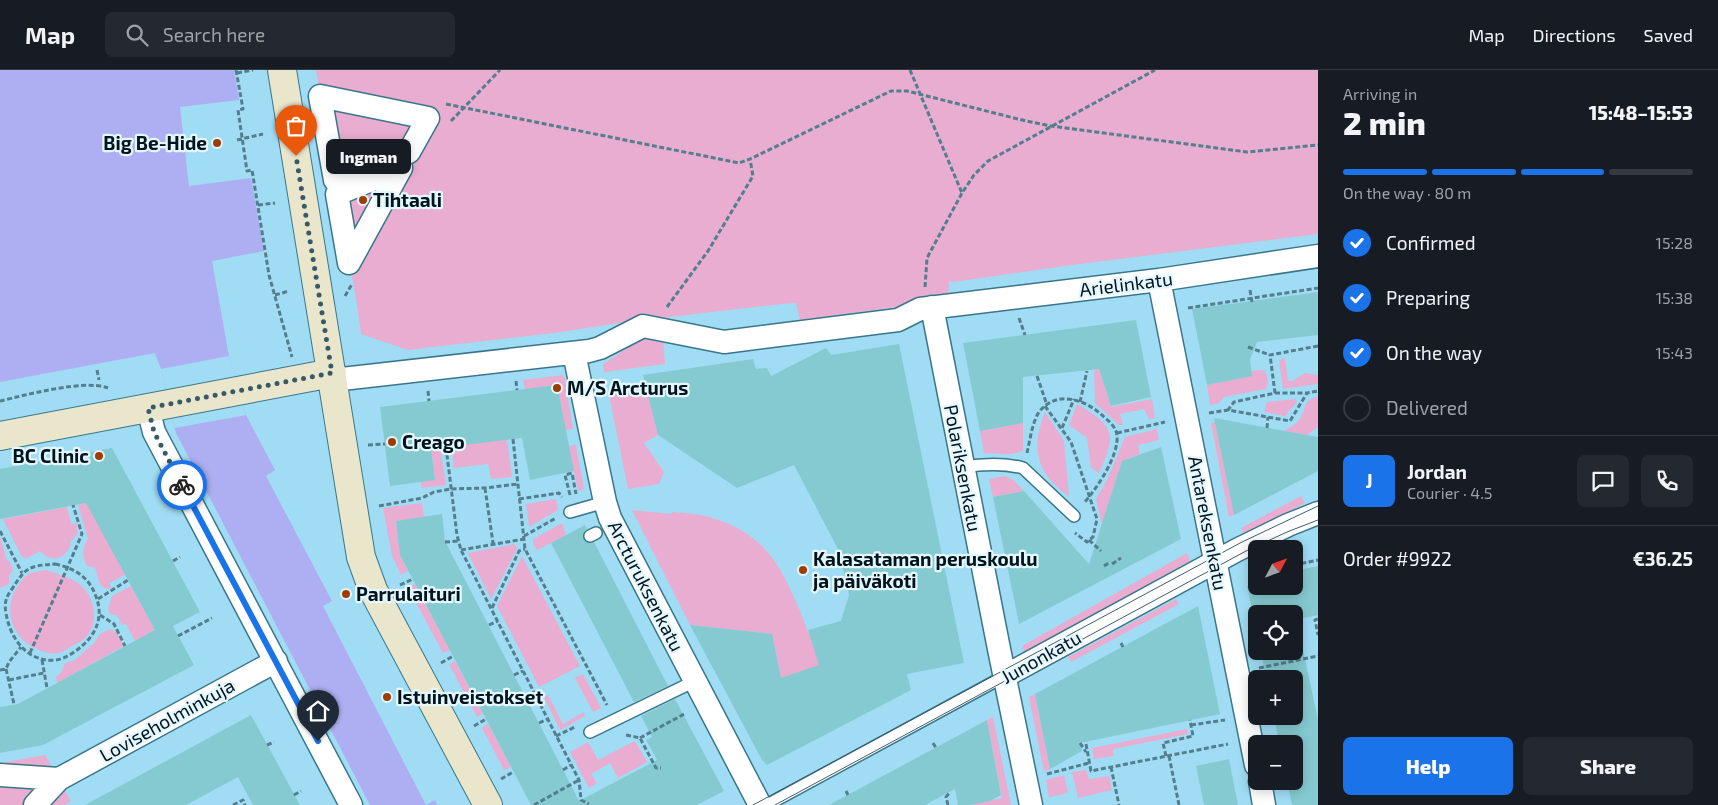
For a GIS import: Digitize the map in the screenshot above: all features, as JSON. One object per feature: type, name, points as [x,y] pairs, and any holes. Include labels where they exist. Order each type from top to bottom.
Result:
[{"type":"street","points":[[282,70],[361,557],[373,590],[488,805]]},
{"type":"street","points":[[320,96],[428,118],[410,152],[335,180],[320,96]]},
{"type":"street","name":"Arielinkatu","points":[[644,326],[724,342],[898,320],[920,309],[930,307],[1159,280],[1318,256]]},
{"type":"street","name":"Antareksenkatu","points":[[1159,280],[1250,735]]},
{"type":"street","name":"Polariksenkatu","points":[[930,307],[1031,805]]},
{"type":"street","points":[[0,436],[296,379],[574,353],[600,348],[644,326]]},
{"type":"street","name":"Arcturuksenkatu","points":[[574,353],[610,518],[760,805]]},
{"type":"street","points":[[159,406],[154,432],[351,805]]},
{"type":"street","name":"Junonkatu","points":[[1005,676],[1215,562],[1288,525],[1318,513]]},
{"type":"street","name":"Loviseholminkuja","points":[[63,777],[276,661]]},
{"type":"street","points":[[0,775],[63,777]]},
{"type":"street","points":[[34,805],[63,777]]},
{"type":"street","points":[[1262,790],[1264,805]]},
{"type":"lane","points":[[963,466],[1015,465],[1023,468],[1074,516]]},
{"type":"lane","points":[[567,508],[605,502]]},
{"type":"lane","name":"Junonkatu","points":[[767,805],[1005,676]]},
{"type":"lane","points":[[590,732],[695,681]]},
{"type":"path","points":[[253,70],[236,71],[243,109],[238,110],[247,171],[252,170],[269,275],[290,346],[296,379]]},
{"type":"path","points":[[463,108],[500,70]]},
{"type":"path","points":[[910,70],[962,193]]},
{"type":"path","points":[[930,307],[924,294],[927,258],[962,193],[974,175],[988,161],[1155,70]]},
{"type":"path","points":[[444,104],[739,162],[750,159],[891,91],[907,91],[1051,126],[1248,152],[1318,145]]},
{"type":"path","points":[[237,140],[264,134]]},
{"type":"path","points":[[644,326],[657,318],[673,302],[708,251],[753,176],[750,159]]},
{"type":"path","points":[[258,206],[275,203]]},
{"type":"path","points":[[1181,309],[1252,300],[1318,288]]},
{"type":"path","points":[[275,295],[289,291]]},
{"type":"path","points":[[1019,318],[1024,335]]},
{"type":"path","points":[[1248,347],[1270,355],[1318,346]]},
{"type":"path","points":[[1270,355],[1275,393]]},
{"type":"path","points":[[97,370],[99,380]]},
{"type":"path","points":[[1080,402],[1087,370]]},
{"type":"path","points":[[1023,468],[1036,417],[1046,406],[1059,400],[1074,399],[1102,415],[1114,427],[1117,433],[1114,449],[1097,488],[1089,496],[1074,516],[1073,528],[1075,534],[1086,542],[1093,537],[1097,519],[1089,496],[1071,442],[1046,406],[1037,376]]},
{"type":"path","points":[[0,400],[100,385],[115,391]]},
{"type":"path","points":[[1228,410],[1234,402],[1275,393],[1318,391]]},
{"type":"path","points":[[1201,415],[1228,410],[1290,421],[1306,393]]},
{"type":"path","points":[[1062,429],[1074,399]]},
{"type":"path","points":[[1267,428],[1268,417]]},
{"type":"path","points":[[1117,433],[1172,420]]},
{"type":"path","points":[[513,439],[525,550],[609,708]]},
{"type":"path","points":[[368,445],[385,444]]},
{"type":"path","points":[[446,447],[461,550],[579,780],[581,800],[590,804]]},
{"type":"path","points":[[561,497],[570,496],[565,474],[572,473],[576,490]]},
{"type":"path","points":[[378,506],[422,498],[434,492],[452,489],[518,484]]},
{"type":"path","points":[[485,488],[493,543]]},
{"type":"path","points":[[519,499],[559,492],[567,508]]},
{"type":"path","points":[[30,653],[82,534],[73,506]]},
{"type":"path","points":[[461,550],[524,537],[557,517]]},
{"type":"path","points":[[0,531],[22,573]]},
{"type":"path","points":[[1089,540],[1101,551]]},
{"type":"path","points":[[445,542],[459,541]]},
{"type":"path","points":[[492,608],[519,551],[525,550]]},
{"type":"path","points":[[173,560],[180,557]]},
{"type":"path","points":[[1104,566],[1121,558]]},
{"type":"path","points":[[1303,563],[1318,560]]},
{"type":"path","points":[[55,564],[68,567],[80,573],[98,599],[100,615],[97,628],[90,638],[68,656],[58,660],[42,660],[20,646],[12,636],[5,604],[7,595],[22,573],[27,569],[55,564]]},
{"type":"path","points":[[400,585],[413,579]]},
{"type":"path","points":[[98,599],[128,580]]},
{"type":"path","points":[[0,595],[7,595]]},
{"type":"path","points":[[100,615],[114,624],[125,646]]},
{"type":"path","points":[[178,636],[212,618]]},
{"type":"path","points":[[1315,618],[1318,636]]},
{"type":"path","points":[[489,625],[498,620]]},
{"type":"path","points":[[14,704],[6,669],[20,646]]},
{"type":"path","points":[[441,663],[453,656]]},
{"type":"path","points":[[1253,669],[1318,656]]},
{"type":"path","points":[[42,660],[46,688]]},
{"type":"path","points":[[0,670],[6,669]]},
{"type":"path","points":[[514,675],[523,670]]},
{"type":"path","points":[[9,680],[44,673]]},
{"type":"path","points":[[620,733],[640,738],[689,711]]},
{"type":"path","points":[[474,726],[486,719]]},
{"type":"path","points":[[539,723],[548,719]]},
{"type":"path","points":[[1179,805],[1162,743],[1193,736],[1190,720]]},
{"type":"path","points":[[556,736],[584,722],[590,732]]},
{"type":"path","points":[[1191,725],[1214,722]]},
{"type":"path","points":[[640,738],[656,768],[661,768]]},
{"type":"path","points":[[268,745],[274,742]]},
{"type":"path","points":[[1080,742],[1088,755]]},
{"type":"path","points":[[1086,744],[1091,772],[1236,742]]},
{"type":"path","points":[[933,743],[936,748]]},
{"type":"path","points":[[1044,774],[1090,763]]},
{"type":"path","points":[[563,770],[571,765]]},
{"type":"path","points":[[1111,767],[1118,805]]},
{"type":"path","points":[[502,779],[513,772]]},
{"type":"path","points":[[534,805],[579,780]]},
{"type":"path","points":[[846,790],[848,795]]},
{"type":"path","points":[[294,795],[300,791]]},
{"type":"path","points":[[948,805],[946,797],[950,792]]},
{"type":"path","points":[[233,805],[243,800],[246,805]]},
{"type":"shaded area","points":[[316,70],[1318,70],[1318,234],[949,281],[948,300],[800,320],[796,303],[782,304],[408,350],[361,334]]},
{"type":"shaded area","points":[[652,332],[663,337],[665,364],[604,372],[603,364]]},
{"type":"shaded area","points":[[1285,358],[1288,381],[1292,381],[1305,373],[1318,375],[1318,384],[1283,389],[1279,360]]},
{"type":"shaded area","points":[[1099,369],[1111,407],[1152,399],[1155,418],[1149,419],[1144,409],[1120,414],[1123,425],[1119,425],[1095,403],[1094,370]]},
{"type":"shaded area","points":[[1251,371],[1265,371],[1267,376],[1266,389],[1224,397],[1219,403],[1210,405],[1207,385],[1251,376]]},
{"type":"shaded area","points":[[564,375],[573,429],[565,430],[557,385],[525,389],[523,380]]},
{"type":"shaded area","points":[[645,382],[658,435],[644,443],[664,472],[659,484],[628,489],[609,395]]},
{"type":"shaded area","points":[[1318,397],[1318,427],[1307,435],[1284,431],[1298,421],[1309,400]]},
{"type":"shaded area","points":[[1295,399],[1297,402],[1285,416],[1264,412],[1267,402]]},
{"type":"shaded area","points":[[1077,404],[1099,419],[1109,432],[1108,449],[1099,473],[1091,468],[1087,438],[1069,425]]},
{"type":"shaded area","points":[[1045,412],[1064,441],[1069,496],[1049,479],[1039,459],[1038,437]]},
{"type":"shaded area","points":[[1215,422],[1234,515],[1229,517],[1211,423]]},
{"type":"shaded area","points":[[1023,423],[1023,450],[1009,454],[984,453],[980,431]]},
{"type":"shaded area","points":[[1157,429],[1159,440],[1138,445],[1140,454],[1122,461],[1102,525],[1096,499],[1107,480],[1125,437]]},
{"type":"shaded area","points":[[507,439],[512,477],[491,479],[488,464],[454,468],[451,446]]},
{"type":"shaded area","points":[[576,445],[584,489],[578,491],[568,446]]},
{"type":"shaded area","points":[[440,447],[446,485],[422,488],[421,482],[435,479],[431,449]]},
{"type":"shaded area","points":[[1004,476],[1012,479],[1024,491],[993,497],[989,479]]},
{"type":"shaded area","points":[[1301,496],[1305,503],[1244,535],[1241,528]]},
{"type":"shaded area","points":[[556,499],[558,510],[529,527],[526,504]]},
{"type":"shaded area","points":[[94,501],[97,522],[125,575],[109,583],[111,588],[107,589],[101,586],[95,568],[87,566],[84,560],[83,552],[88,539],[78,505]]},
{"type":"shaded area","points":[[422,503],[424,517],[396,521],[400,555],[408,571],[401,575],[392,556],[383,508]]},
{"type":"shaded area","points":[[67,507],[71,524],[76,523],[77,531],[65,554],[61,557],[52,558],[40,551],[27,558],[22,557],[3,519]]},
{"type":"shaded area","points":[[632,510],[671,514],[672,512],[696,514],[710,517],[744,532],[756,541],[777,564],[785,578],[821,665],[781,678],[772,634],[690,625]]},
{"type":"shaded area","points":[[562,523],[566,535],[537,550],[533,544],[533,539]]},
{"type":"shaded area","points":[[0,536],[6,558],[11,564],[13,571],[9,575],[9,584],[0,588]]},
{"type":"shaded area","points":[[515,544],[517,549],[491,599],[468,553]]},
{"type":"shaded area","points":[[1187,553],[1190,561],[1024,653],[1022,646]]},
{"type":"shaded area","points":[[522,556],[580,666],[539,687],[497,606]]},
{"type":"shaded area","points":[[46,570],[78,583],[93,604],[94,621],[87,636],[80,642],[56,654],[37,649],[21,638],[12,622],[10,613],[13,595],[24,578],[31,573]]},
{"type":"shaded area","points":[[415,584],[450,650],[443,653],[408,588]]},
{"type":"shaded area","points":[[131,586],[155,630],[135,641],[126,624],[122,625],[117,615],[110,614],[108,609],[112,596]]},
{"type":"shaded area","points":[[1176,599],[1179,604],[1071,662],[1068,657]]},
{"type":"shaded area","points":[[110,629],[116,632],[124,646],[57,683],[56,677],[62,671],[65,663],[75,660],[95,642],[100,634]]},
{"type":"shaded area","points":[[455,661],[483,714],[477,717],[449,664]]},
{"type":"shaded area","points":[[583,674],[601,708],[593,712],[575,678]]},
{"type":"shaded area","points":[[1035,694],[1050,769],[1044,772],[1029,697]]},
{"type":"shaded area","points":[[548,695],[563,724],[584,712],[585,716],[560,730],[544,697]]},
{"type":"shaded area","points":[[993,717],[1011,805],[970,805],[1002,798],[987,720]]},
{"type":"shaded area","points":[[488,724],[511,767],[504,770],[482,728]]},
{"type":"shaded area","points":[[1187,729],[1188,734],[1113,749],[1114,756],[1094,759],[1092,748]]},
{"type":"shaded area","points":[[635,741],[647,762],[618,778],[610,763],[591,774],[597,783],[589,788],[570,752],[588,742],[598,760]]},
{"type":"shaded area","points":[[45,755],[71,801],[65,805],[0,805],[0,763]]},
{"type":"shaded area","points":[[1086,770],[1089,779],[1109,776],[1112,790],[1078,798],[1072,772]]},
{"type":"shaded area","points":[[1064,775],[1068,793],[1049,797],[1046,780]]},
{"type":"water","points":[[0,70],[234,70],[239,100],[180,107],[189,186],[251,178],[264,251],[212,261],[229,356],[246,415],[275,470],[266,476],[332,601],[323,606],[426,805],[370,805],[176,433],[161,369],[155,353],[0,382]]},
{"type":"water","points":[[435,800],[437,805],[426,805]]},
{"type":"pier","points":[[229,356],[246,415],[175,428],[161,369]]},
{"type":"building","points":[[1318,292],[1318,335],[1257,342],[1250,359],[1252,376],[1207,385],[1192,309]]},
{"type":"building","points":[[1136,320],[1151,397],[1111,406],[1099,369],[1023,377],[1023,423],[980,431],[963,343]]},
{"type":"building","name":"Kalasataman peruskoulu ja päiväkoti","points":[[899,344],[964,663],[907,674],[911,690],[767,765],[762,760],[690,625],[772,634],[781,678],[819,665],[808,630],[841,621],[849,595],[839,551],[794,465],[737,488],[658,435],[643,375],[753,359],[756,369],[767,368],[771,376],[826,348],[831,355]]},
{"type":"building","points":[[557,385],[574,471],[530,480],[522,438],[431,449],[435,480],[390,486],[380,407]]},
{"type":"building","points":[[1214,418],[1318,437],[1318,471],[1234,515]]},
{"type":"building","points":[[1161,447],[1181,539],[1019,624],[993,497],[1024,491],[1089,564],[1122,461]]},
{"type":"building","points":[[112,448],[200,612],[173,626],[194,665],[43,745],[0,753],[0,707],[18,704],[155,630],[86,503],[0,519],[0,469]]},
{"type":"building","points":[[442,514],[445,541],[579,801],[657,760],[646,740],[652,737],[641,716],[675,699],[724,791],[697,805],[531,805],[400,555],[396,521]]},
{"type":"building","points":[[585,525],[587,529],[584,532],[584,540],[589,543],[594,542],[668,686],[634,702],[551,543]]},
{"type":"building","points":[[1318,566],[1318,615],[1303,618],[1303,605],[1251,605],[1249,595],[1303,595],[1303,569]]},
{"type":"building","points":[[1198,606],[1220,714],[1080,743],[1082,751],[1050,769],[1035,694]]},
{"type":"building","points":[[1303,650],[1318,720],[1318,805],[1292,805],[1289,790],[1303,790],[1303,735],[1277,735],[1276,725],[1303,725],[1303,670],[1264,670],[1263,660],[1303,660]]},
{"type":"building","points":[[251,715],[300,805],[253,805],[238,777],[186,805],[85,805]]},
{"type":"building","points":[[987,720],[1001,795],[990,801],[958,805],[955,789],[925,805],[829,805]]},
{"type":"building","points":[[1229,759],[1238,805],[1204,805],[1196,766]]},
{"type":"tram line","points":[[753,805],[1242,542],[1318,506]]},
{"type":"tram line","points":[[775,805],[1246,551],[1318,520]]},
{"type":"way so far","points":[[182,485],[154,432],[148,408],[332,373],[296,156]]},
{"type":"place","name":"Big Be-Hide","points":[[217,143]]},
{"type":"place","name":"Ingman","points":[[296,156]]},
{"type":"place","name":"Tihtaali","points":[[363,200]]},
{"type":"place","name":"M/S Arcturus","points":[[557,388]]},
{"type":"place","name":"Creago","points":[[392,442]]},
{"type":"place","name":"BC Clinic","points":[[99,456]]},
{"type":"place","name":"Kalasataman peruskoulu ja päiväkoti","points":[[803,570]]},
{"type":"place","name":"Parrulaituri","points":[[346,594]]},
{"type":"place","name":"Istuinveistokset","points":[[387,697]]},
{"type":"route","points":[[182,485],[318,741]]}]
